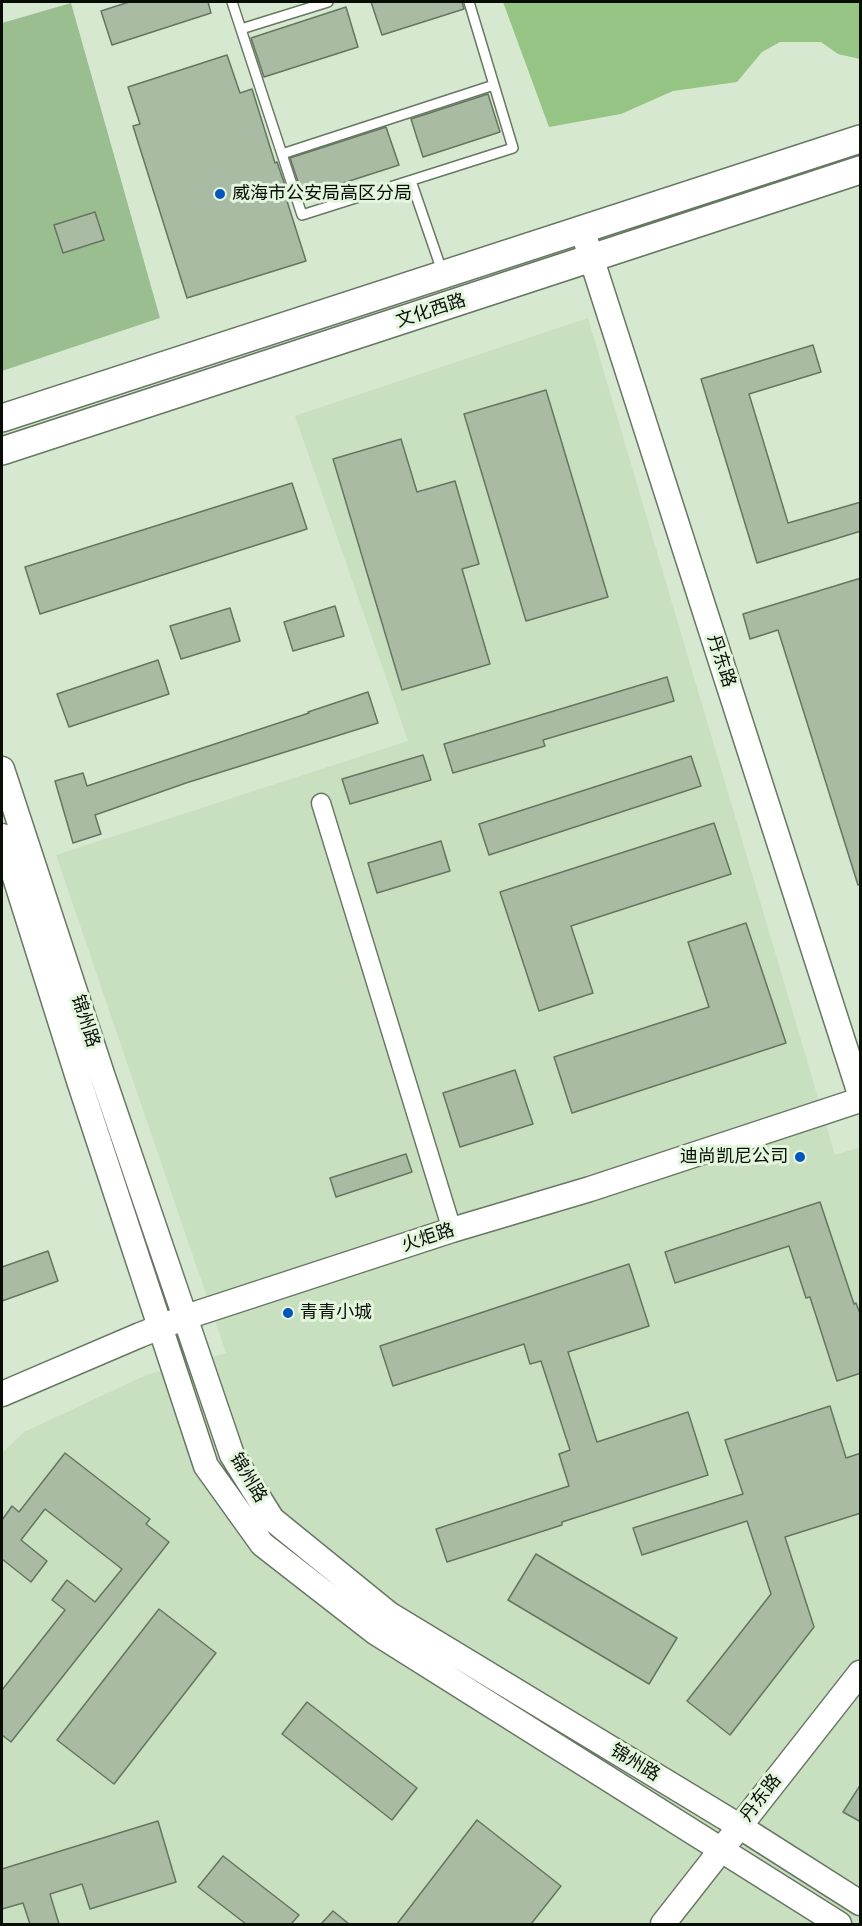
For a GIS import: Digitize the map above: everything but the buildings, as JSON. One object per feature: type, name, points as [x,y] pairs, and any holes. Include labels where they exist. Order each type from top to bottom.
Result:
[{"type":"main road","name":"文化西路","points":[[2,417],[861,139]]},
{"type":"main road","name":"文化西路","points":[[5,450],[861,170]]},
{"type":"main road","name":"丹东路","points":[[582,229],[861,1094]]},
{"type":"main road","name":"锦州路","points":[[2,769],[102,1074],[232,1455],[272,1519],[389,1614],[739,1826],[861,1903]]},
{"type":"main road","name":"锦州路","points":[[2,836],[206,1466],[262,1544],[375,1632],[839,1924]]},
{"type":"main road","name":"火炬路","points":[[2,1394],[159,1326],[861,1100]]},
{"type":"main road","name":"丹东路","points":[[663,1924],[861,1673]]},
{"type":"street","points":[[321,803],[452,1230]]},
{"type":"lane","points":[[232,2],[302,215],[513,148],[469,2]]},
{"type":"lane","points":[[241,29],[328,2]]},
{"type":"lane","points":[[282,154],[494,85]]},
{"type":"lane","points":[[411,181],[443,273]]},
{"type":"shaded area","points":[[71,3],[160,318],[2,371],[2,23]]},
{"type":"shaded area","points":[[588,318],[835,1155],[860,1147],[860,1924],[2,1924],[2,1453],[24,1432],[146,1375],[226,1353],[56,855],[408,741],[295,416]]},
{"type":"green space","points":[[503,2],[860,2],[860,59],[838,54],[821,42],[780,42],[762,52],[737,82],[673,91],[621,114],[549,127]]},
{"type":"place","name":"威海市公安局高区分局","points":[[220,194]]},
{"type":"place","name":"迪尚凯尼公司","points":[[800,1157]]},
{"type":"place","name":"青青小城","points":[[288,1313]]}]
